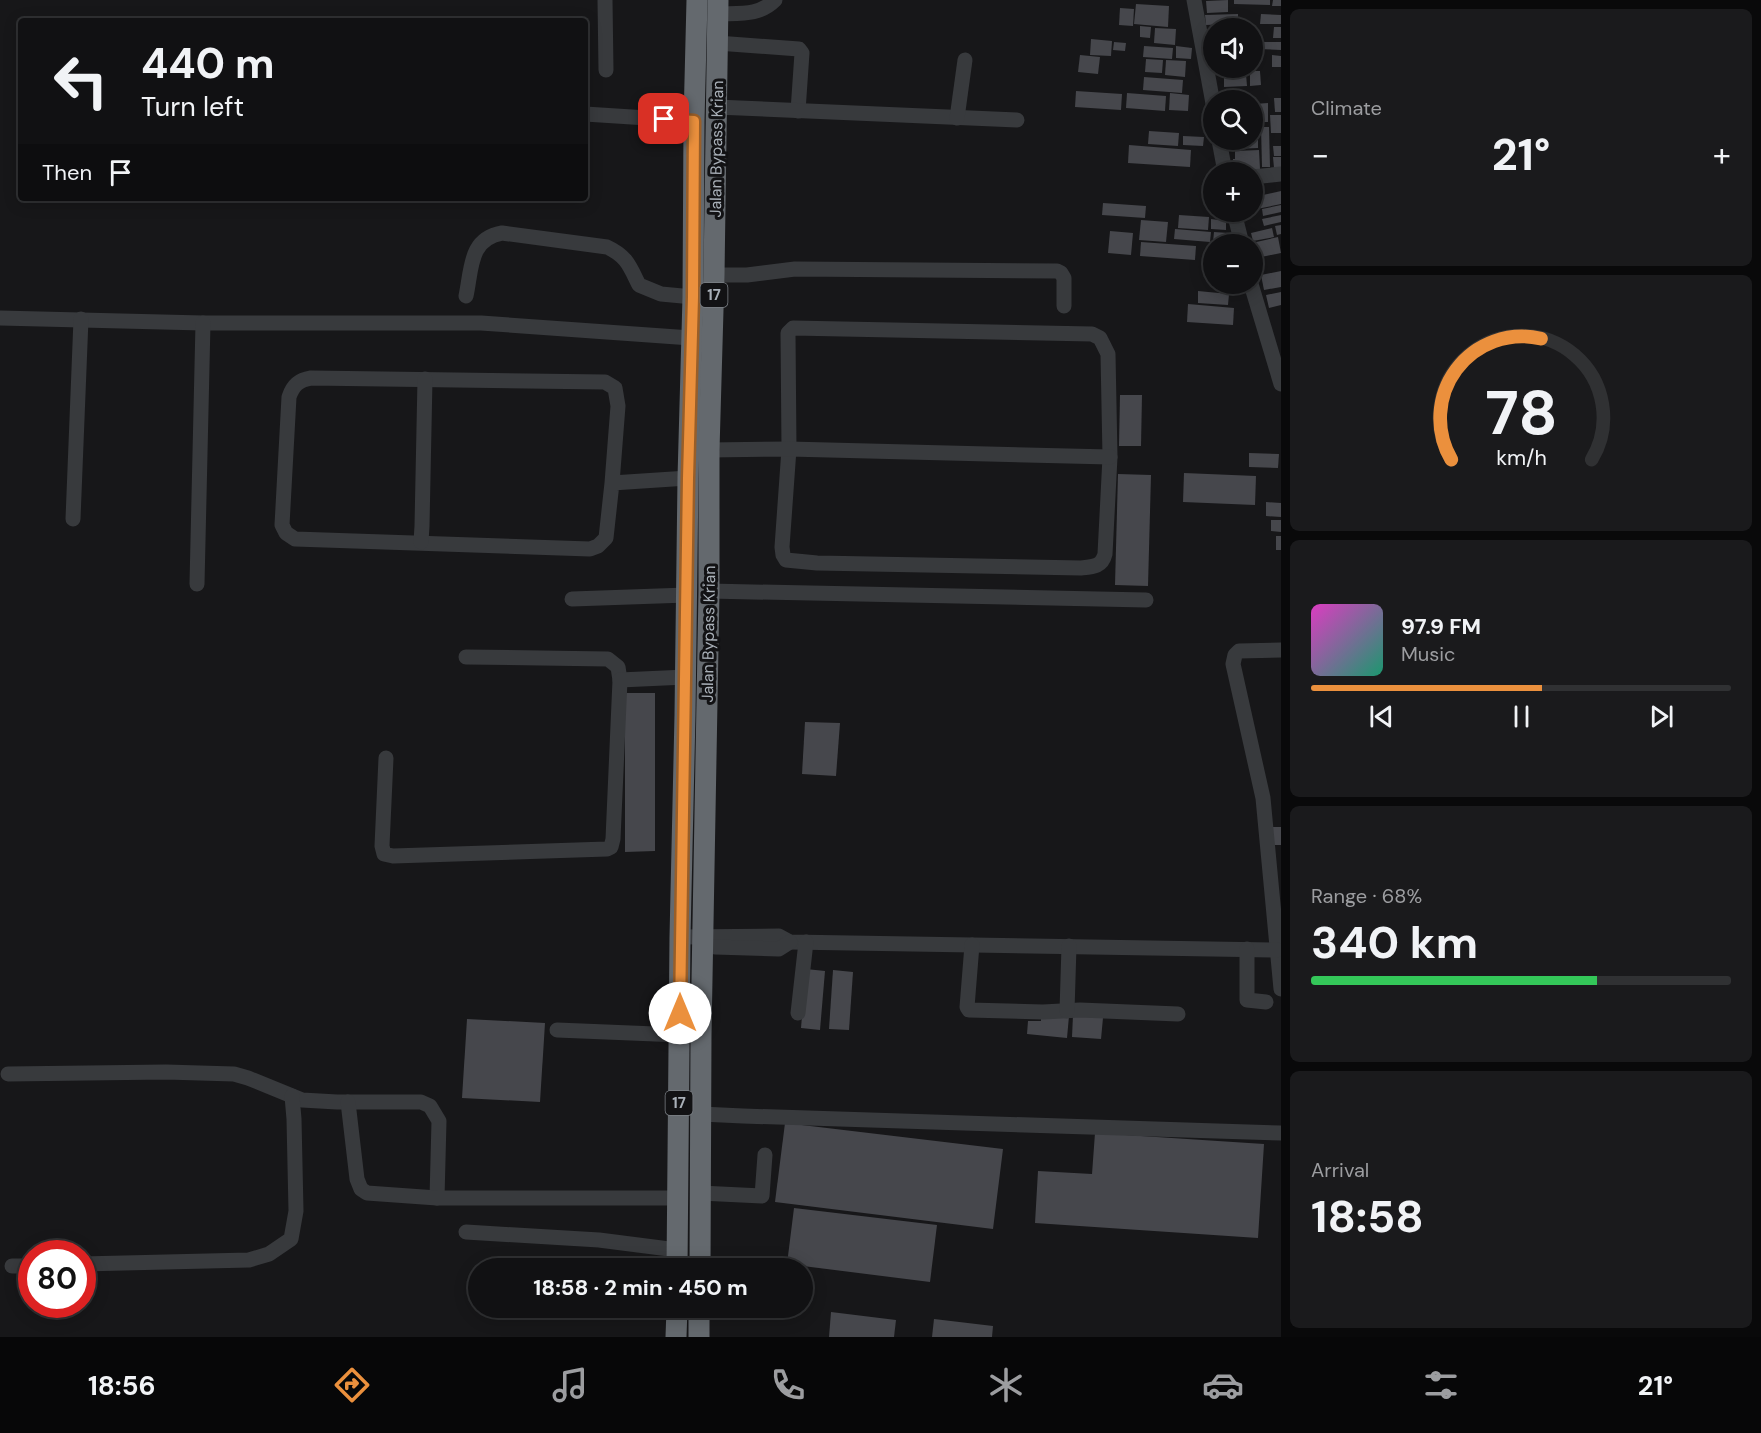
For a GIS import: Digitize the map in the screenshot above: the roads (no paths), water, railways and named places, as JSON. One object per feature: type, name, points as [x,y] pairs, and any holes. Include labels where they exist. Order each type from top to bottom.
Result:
[{"type":"highway","name":"Jalan Bypass Krian","points":[[677,1258],[680,942],[697,0]]},
{"type":"highway","name":"Jalan Bypass Krian","points":[[700,1258],[709,450],[718,7]]},
{"type":"highway","points":[[676,1337],[677,1318]]},
{"type":"highway","points":[[699,1318],[699,1337]]},
{"type":"street","points":[[605,0],[606,70]]},
{"type":"street","points":[[718,7],[750,13],[766,9],[775,0]]},
{"type":"street","points":[[1194,0],[1211,90]]},
{"type":"street","points":[[717,43],[799,49],[802,53],[798,111]]},
{"type":"street","points":[[957,118],[965,60]]},
{"type":"street","points":[[716,108],[1017,120]]},
{"type":"street","points":[[588,114],[694,121]]},
{"type":"street","points":[[1263,176],[1281,174]]},
{"type":"street","points":[[466,296],[475,251],[484,239],[502,233],[607,248],[619,252],[628,262],[639,285],[661,294],[693,297]]},
{"type":"street","points":[[714,275],[747,275],[795,268],[1057,271],[1064,278],[1064,306]]},
{"type":"street","points":[[1254,294],[1281,384]]},
{"type":"street","points":[[0,318],[203,323],[481,323],[692,338]]},
{"type":"street","points":[[73,519],[81,319]]},
{"type":"street","points":[[197,584],[203,323]]},
{"type":"street","points":[[794,328],[1092,334],[1100,338],[1108,354],[1110,457],[1105,554],[1102,561],[1094,567],[789,561],[783,555],[789,449],[788,333],[794,328]]},
{"type":"street","points":[[311,378],[605,382],[615,388],[618,406],[612,483],[606,538],[598,546],[590,549],[440,545],[420,542],[303,541],[286,533],[282,525],[289,397],[297,383],[311,378]]},
{"type":"street","points":[[420,542],[424,379]]},
{"type":"street","points":[[709,450],[789,449],[1110,457]]},
{"type":"street","points":[[612,483],[688,478]]},
{"type":"street","points":[[709,591],[1146,600]]},
{"type":"street","points":[[572,599],[687,595]]},
{"type":"street","points":[[1281,650],[1239,651],[1235,655],[1233,664],[1263,798],[1281,989]]},
{"type":"street","points":[[386,758],[382,846],[384,854],[393,856],[607,849],[611,847],[620,680],[618,666],[608,659],[466,657]]},
{"type":"street","points":[[620,680],[686,677]]},
{"type":"street","points":[[680,942],[703,943],[779,936],[798,942],[1277,950]]},
{"type":"street","points":[[798,942],[798,1013]]},
{"type":"street","points":[[972,945],[967,1007],[969,1010],[1080,1010],[1178,1014]]},
{"type":"street","points":[[1067,1011],[1070,946]]},
{"type":"street","points":[[1246,949],[1247,1000],[1266,1002]]},
{"type":"street","points":[[557,1030],[680,1035]]},
{"type":"street","points":[[8,1074],[166,1072],[234,1074],[297,1098],[342,1102],[422,1102],[430,1106],[439,1121],[437,1198]]},
{"type":"street","points":[[96,1264],[249,1260],[269,1254],[291,1239],[296,1211],[294,1119],[297,1098]]},
{"type":"street","points":[[342,1102],[357,1179],[361,1189],[367,1193],[437,1198],[678,1198]]},
{"type":"street","points":[[701,1114],[1281,1133]]},
{"type":"street","points":[[700,1193],[762,1196],[765,1155]]},
{"type":"street","points":[[466,1232],[599,1240],[673,1258]]},
{"type":"street","points":[[12,1266],[18,1266]]}]
